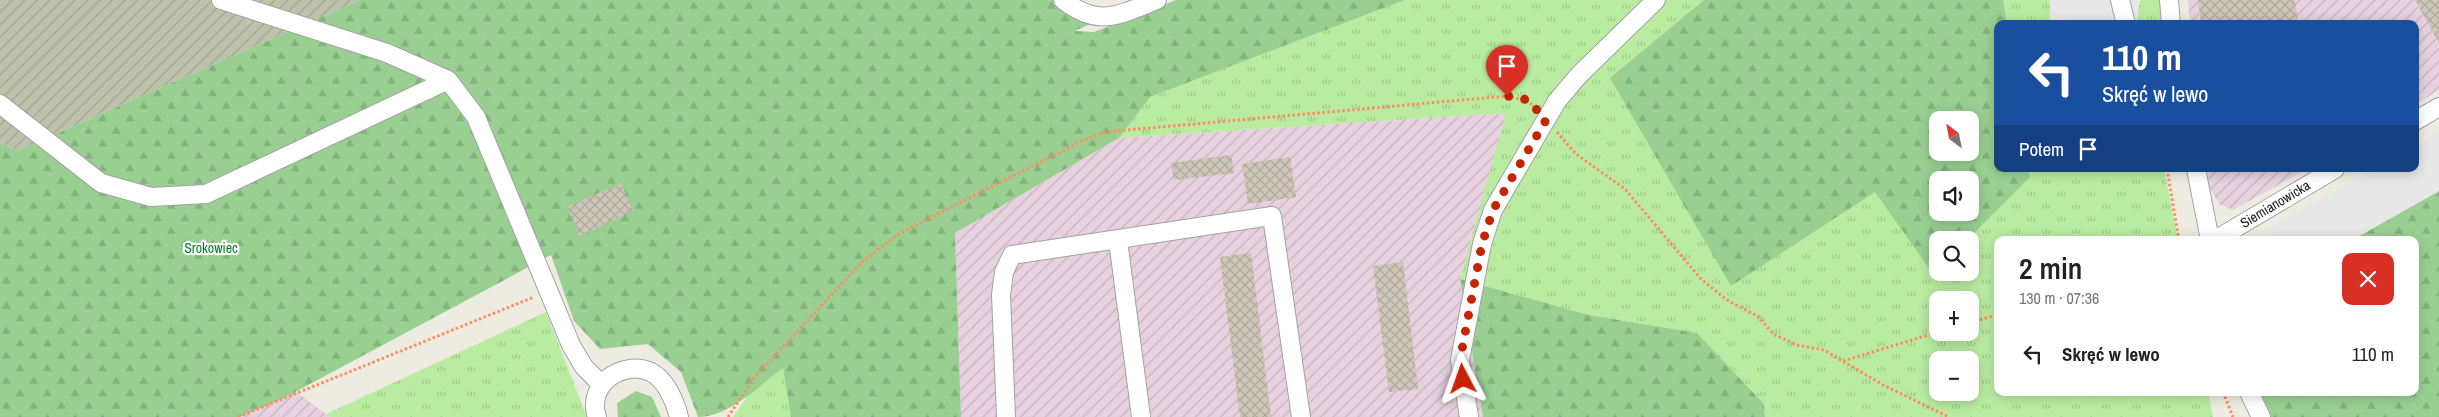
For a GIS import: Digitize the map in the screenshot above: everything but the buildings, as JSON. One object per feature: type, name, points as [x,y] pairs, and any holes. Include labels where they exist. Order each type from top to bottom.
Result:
[{"type":"street","points":[[221,0],[387,53],[448,80],[476,117],[571,345],[584,368],[601,384]]},
{"type":"street","points":[[1063,0],[1089,16],[1105,17],[1122,14],[1157,0]]},
{"type":"street","points":[[1469,417],[1460,360],[1482,244],[1493,210],[1557,101],[1579,74],[1656,0]]},
{"type":"street","points":[[2120,0],[2125,20]]},
{"type":"street","points":[[2169,0],[2172,20]]},
{"type":"street","points":[[0,104],[101,183],[152,197],[206,194],[448,80]]},
{"type":"street","points":[[2419,120],[2439,107]]},
{"type":"street","points":[[2197,172],[2209,236]]},
{"type":"street","name":"Siemianowicka","points":[[2222,236],[2330,172]]},
{"type":"street","points":[[1006,417],[1001,295],[1004,272],[1012,255],[1272,216],[1301,417]]},
{"type":"street","points":[[1118,240],[1141,417]]},
{"type":"street","points":[[597,417],[595,411],[596,399],[601,384],[611,374],[624,369],[650,372],[661,380],[668,389],[679,417]]},
{"type":"street","points":[[2252,396],[2262,417]]},
{"type":"path","points":[[728,417],[754,378],[862,262],[900,233],[1082,140],[1105,132],[1507,96],[1528,100],[1576,154],[1625,189],[1702,279],[1727,300],[1759,317],[1772,334],[1797,345],[1824,350],[1883,385],[1948,417]]},
{"type":"path","points":[[2168,172],[2179,236]]},
{"type":"path","points":[[238,417],[550,291]]},
{"type":"path","points":[[1979,320],[1994,317]]},
{"type":"path","points":[[1843,361],[1929,335]]},
{"type":"path","points":[[2225,396],[2233,417]]},
{"type":"shaded area","points":[[0,0],[360,0],[17,151],[0,143]]},
{"type":"shaded area","points":[[2051,0],[2140,0],[2135,18],[2137,20],[2069,20],[2050,15]]},
{"type":"shaded area","points":[[2188,0],[2439,0],[2439,90],[2419,102],[2419,20],[2190,20]]},
{"type":"shaded area","points":[[1507,113],[1460,279],[1483,417],[961,417],[955,233],[1119,138]]},
{"type":"shaded area","points":[[2439,132],[2439,191],[2359,236],[2269,236],[2271,226],[2371,172],[2419,172],[2419,144]]},
{"type":"shaded area","points":[[2207,172],[2302,172],[2233,210],[2219,204],[2209,186]]},
{"type":"shaded area","points":[[287,385],[330,417],[204,417]]},
{"type":"green space","name":"Srokowiec","points":[[360,0],[1073,0],[1105,17],[1075,31],[1094,32],[1176,0],[1405,0],[1150,97],[1119,138],[955,233],[961,417],[791,417],[783,368],[732,406],[710,416],[698,417],[681,372],[648,344],[600,349],[574,321],[551,255],[282,399],[239,417],[0,417],[0,143],[17,151]]},
{"type":"green space","points":[[1405,0],[2050,0],[2050,20],[1994,20],[1994,172],[2165,172],[2177,236],[1994,236],[1994,396],[2209,396],[2213,417],[1765,417],[1764,404],[1697,333],[1589,315],[1460,279],[1506,113],[1119,138],[1150,97]]},
{"type":"green space","points":[[1704,0],[2003,0],[2006,20],[1994,20],[1994,172],[2029,172],[2030,177],[1976,231],[1929,231],[1929,268],[1875,192],[1731,286],[1610,78]]},
{"type":"green space","points":[[2140,0],[2160,0],[2161,20],[2137,19]]},
{"type":"green space","points":[[2439,191],[2439,417],[2271,417],[2260,396],[2419,396],[2419,236],[2359,236]]},
{"type":"green space","points":[[1460,279],[1589,315],[1697,333],[1764,404],[1765,417],[1483,417]]},
{"type":"green space","points":[[546,312],[587,417],[330,417],[326,414]]},
{"type":"green space","points":[[783,368],[791,417],[733,417],[748,395]]},
{"type":"green space","points":[[636,391],[652,397],[661,417],[618,417],[617,403]]},
{"type":"route","points":[[1463,379],[1460,360],[1482,244],[1493,210],[1546,120],[1528,100],[1507,96]]}]
